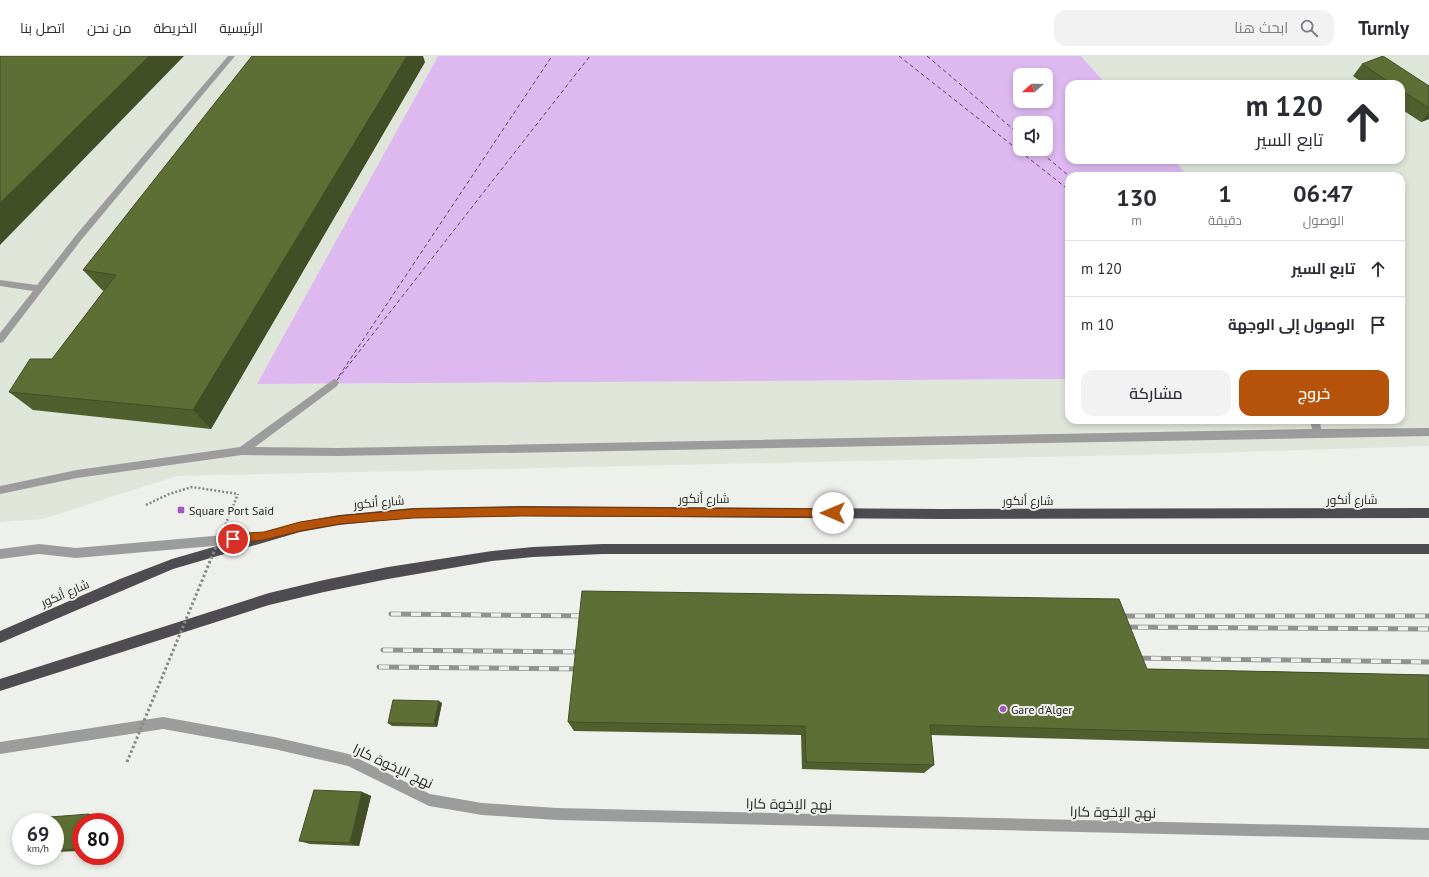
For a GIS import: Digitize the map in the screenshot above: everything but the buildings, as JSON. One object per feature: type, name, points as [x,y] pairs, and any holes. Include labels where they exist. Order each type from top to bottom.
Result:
[{"type":"highway","name":"شارع أنكور","points":[[0,636],[165,567],[264,536],[300,526],[339,520],[413,513],[1429,513]]},
{"type":"highway","points":[[0,685],[162,632],[270,599],[388,573],[452,562],[533,552],[603,549],[1429,549]]},
{"type":"street","points":[[0,340],[79,237],[232,56]]},
{"type":"street","points":[[0,283],[39,289]]},
{"type":"street","points":[[242,451],[334,383]]},
{"type":"street","points":[[1316,424],[1317,433]]},
{"type":"street","points":[[0,490],[77,474],[242,451],[346,452],[1429,432]]},
{"type":"street","points":[[0,554],[39,549],[76,552],[264,536]]},
{"type":"street","name":"نهج الإخوة كارا","points":[[0,748],[163,723],[274,742],[349,760],[429,800],[482,809],[557,814],[1429,834]]},
{"type":"path","points":[[127,762],[238,494],[192,487],[169,494],[146,505]]},
{"type":"shaded area","points":[[0,56],[438,56],[257,384],[1065,379],[1065,424],[1405,424],[1405,172],[1184,172],[1178,164],[1405,164],[1405,80],[1102,80],[1081,56],[1429,56],[1429,446],[1179,454],[177,476],[43,519],[0,522]]},
{"type":"shaded area","points":[[438,56],[1081,56],[1102,80],[1065,80],[1065,164],[1178,164],[1184,172],[1065,172],[1065,379],[257,384]]},
{"type":"ferry route","points":[[339,376],[552,56]]},
{"type":"ferry route","points":[[337,380],[590,56]]},
{"type":"ferry route","points":[[899,56],[1065,187]]},
{"type":"ferry route","points":[[927,56],[1013,129]]},
{"type":"ferry route","points":[[1045,156],[1065,173]]},
{"type":"railway","points":[[391,614],[591,616]]},
{"type":"railway","points":[[1115,616],[1429,616]]},
{"type":"railway","points":[[1118,627],[1429,629]]},
{"type":"railway","points":[[383,650],[587,652]]},
{"type":"railway","points":[[1131,658],[1429,662]]},
{"type":"railway","points":[[379,667],[585,669]]},
{"type":"place","name":"Square Port Said","points":[[181,510]]},
{"type":"place","name":"Gare d'Alger","points":[[1003,709]]},
{"type":"route","points":[[233,539],[264,536],[300,526],[339,520],[413,513],[833,513]]}]
